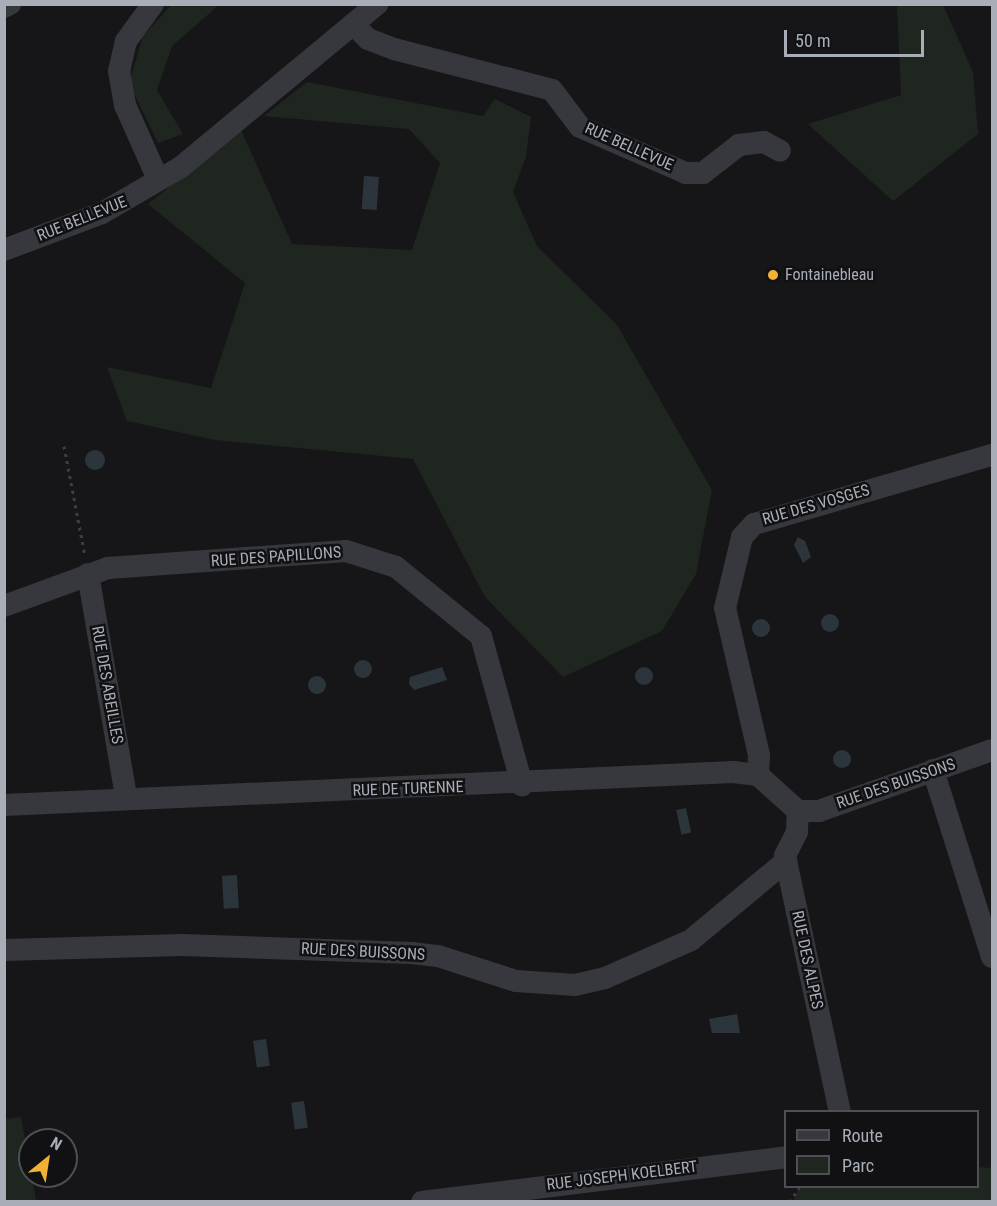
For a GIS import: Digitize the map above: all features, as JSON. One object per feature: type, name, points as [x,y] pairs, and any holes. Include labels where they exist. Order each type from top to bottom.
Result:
[{"type":"street","points":[[4,7],[10,4]]},
{"type":"street","points":[[153,4],[126,41],[119,71],[125,105],[157,177]]},
{"type":"street","name":"RUE BELLEVUE","points":[[4,250],[128,201],[157,177],[181,167],[377,4]]},
{"type":"street","name":"RUE BELLEVUE","points":[[352,24],[368,39],[394,49],[552,90],[580,127],[686,173],[702,173],[739,145],[764,142],[780,151]]},
{"type":"street","name":"RUE DES VOSGES","points":[[758,775],[759,754],[725,608],[742,537],[754,524],[993,455]]},
{"type":"street","name":"RUE DES PAPILLONS","points":[[4,606],[108,568],[346,551],[396,567],[481,636],[522,785]]},
{"type":"street","name":"RUE DES ABEILLES","points":[[88,574],[126,797]]},
{"type":"street","name":"RUE DES BUISSONS","points":[[798,811],[819,811],[993,750]]},
{"type":"street","points":[[933,770],[993,957]]},
{"type":"street","points":[[758,775],[798,811]]},
{"type":"street","name":"RUE DE TURENNE","points":[[4,805],[126,797],[758,775]]},
{"type":"street","name":"RUE DES ALPES","points":[[798,811],[786,861],[840,1110]]},
{"type":"street","name":"RUE DES BUISSONS","points":[[4,950],[182,945],[411,953],[438,956],[516,981],[575,986],[691,940],[786,861]]},
{"type":"street","name":"RUE JOSEPH KOELBERT","points":[[422,1202],[784,1157]]},
{"type":"path","points":[[64,446],[88,574]]},
{"type":"path","points":[[790,1202],[799,1188]]},
{"type":"green space","points":[[171,5],[219,5],[172,46],[157,90],[183,134],[158,143],[129,83],[143,36]]},
{"type":"green space","points":[[897,5],[943,5],[973,72],[978,134],[893,201],[808,124],[901,95]]},
{"type":"green space","points":[[307,82],[483,116],[495,99],[531,117],[526,157],[513,192],[537,246],[617,325],[712,490],[696,574],[662,631],[563,677],[485,597],[413,459],[215,440],[127,421],[107,367],[211,388],[245,283],[148,204],[241,130],[292,244],[412,250],[440,163],[409,129],[264,116]]},
{"type":"green space","points":[[21,1117],[23,1128],[18,1128],[18,1188],[34,1188],[36,1201],[5,1201],[5,1119]]},
{"type":"green space","points":[[979,1167],[992,1168],[992,1201],[793,1201],[799,1188],[979,1188]]},
{"type":"shaded area","points":[[364,176],[379,177],[377,210],[362,209]]},
{"type":"shaded area","points":[[95,450],[102,453],[105,460],[102,467],[95,470],[88,467],[85,460],[88,453]]},
{"type":"shaded area","points":[[798,537],[805,541],[811,557],[803,563],[794,545]]},
{"type":"shaded area","points":[[830,614],[836,617],[839,623],[836,629],[830,632],[824,629],[821,623],[824,617]]},
{"type":"shaded area","points":[[757,619],[765,619],[770,624],[768,635],[757,637],[752,632],[752,624]]},
{"type":"shaded area","points":[[363,660],[369,663],[372,669],[369,675],[363,678],[357,675],[354,669],[357,663]]},
{"type":"shaded area","points":[[442,667],[447,680],[414,690],[409,684],[410,677]]},
{"type":"shaded area","points":[[644,667],[650,670],[653,676],[650,682],[644,685],[638,682],[635,676],[638,670]]},
{"type":"shaded area","points":[[317,676],[323,679],[326,685],[323,691],[317,694],[311,691],[308,685],[311,679]]},
{"type":"shaded area","points":[[842,750],[848,753],[851,759],[848,765],[842,768],[836,765],[833,759],[836,753]]},
{"type":"shaded area","points":[[686,808],[691,832],[681,835],[676,810]]},
{"type":"shaded area","points":[[237,875],[239,908],[224,909],[222,876]]},
{"type":"shaded area","points":[[737,1014],[740,1033],[712,1033],[709,1019]]},
{"type":"shaded area","points":[[266,1039],[270,1066],[257,1068],[253,1041]]},
{"type":"shaded area","points":[[304,1101],[308,1128],[295,1130],[291,1103]]},
{"type":"place","name":"Fontainebleau","points":[[773,275]]}]
